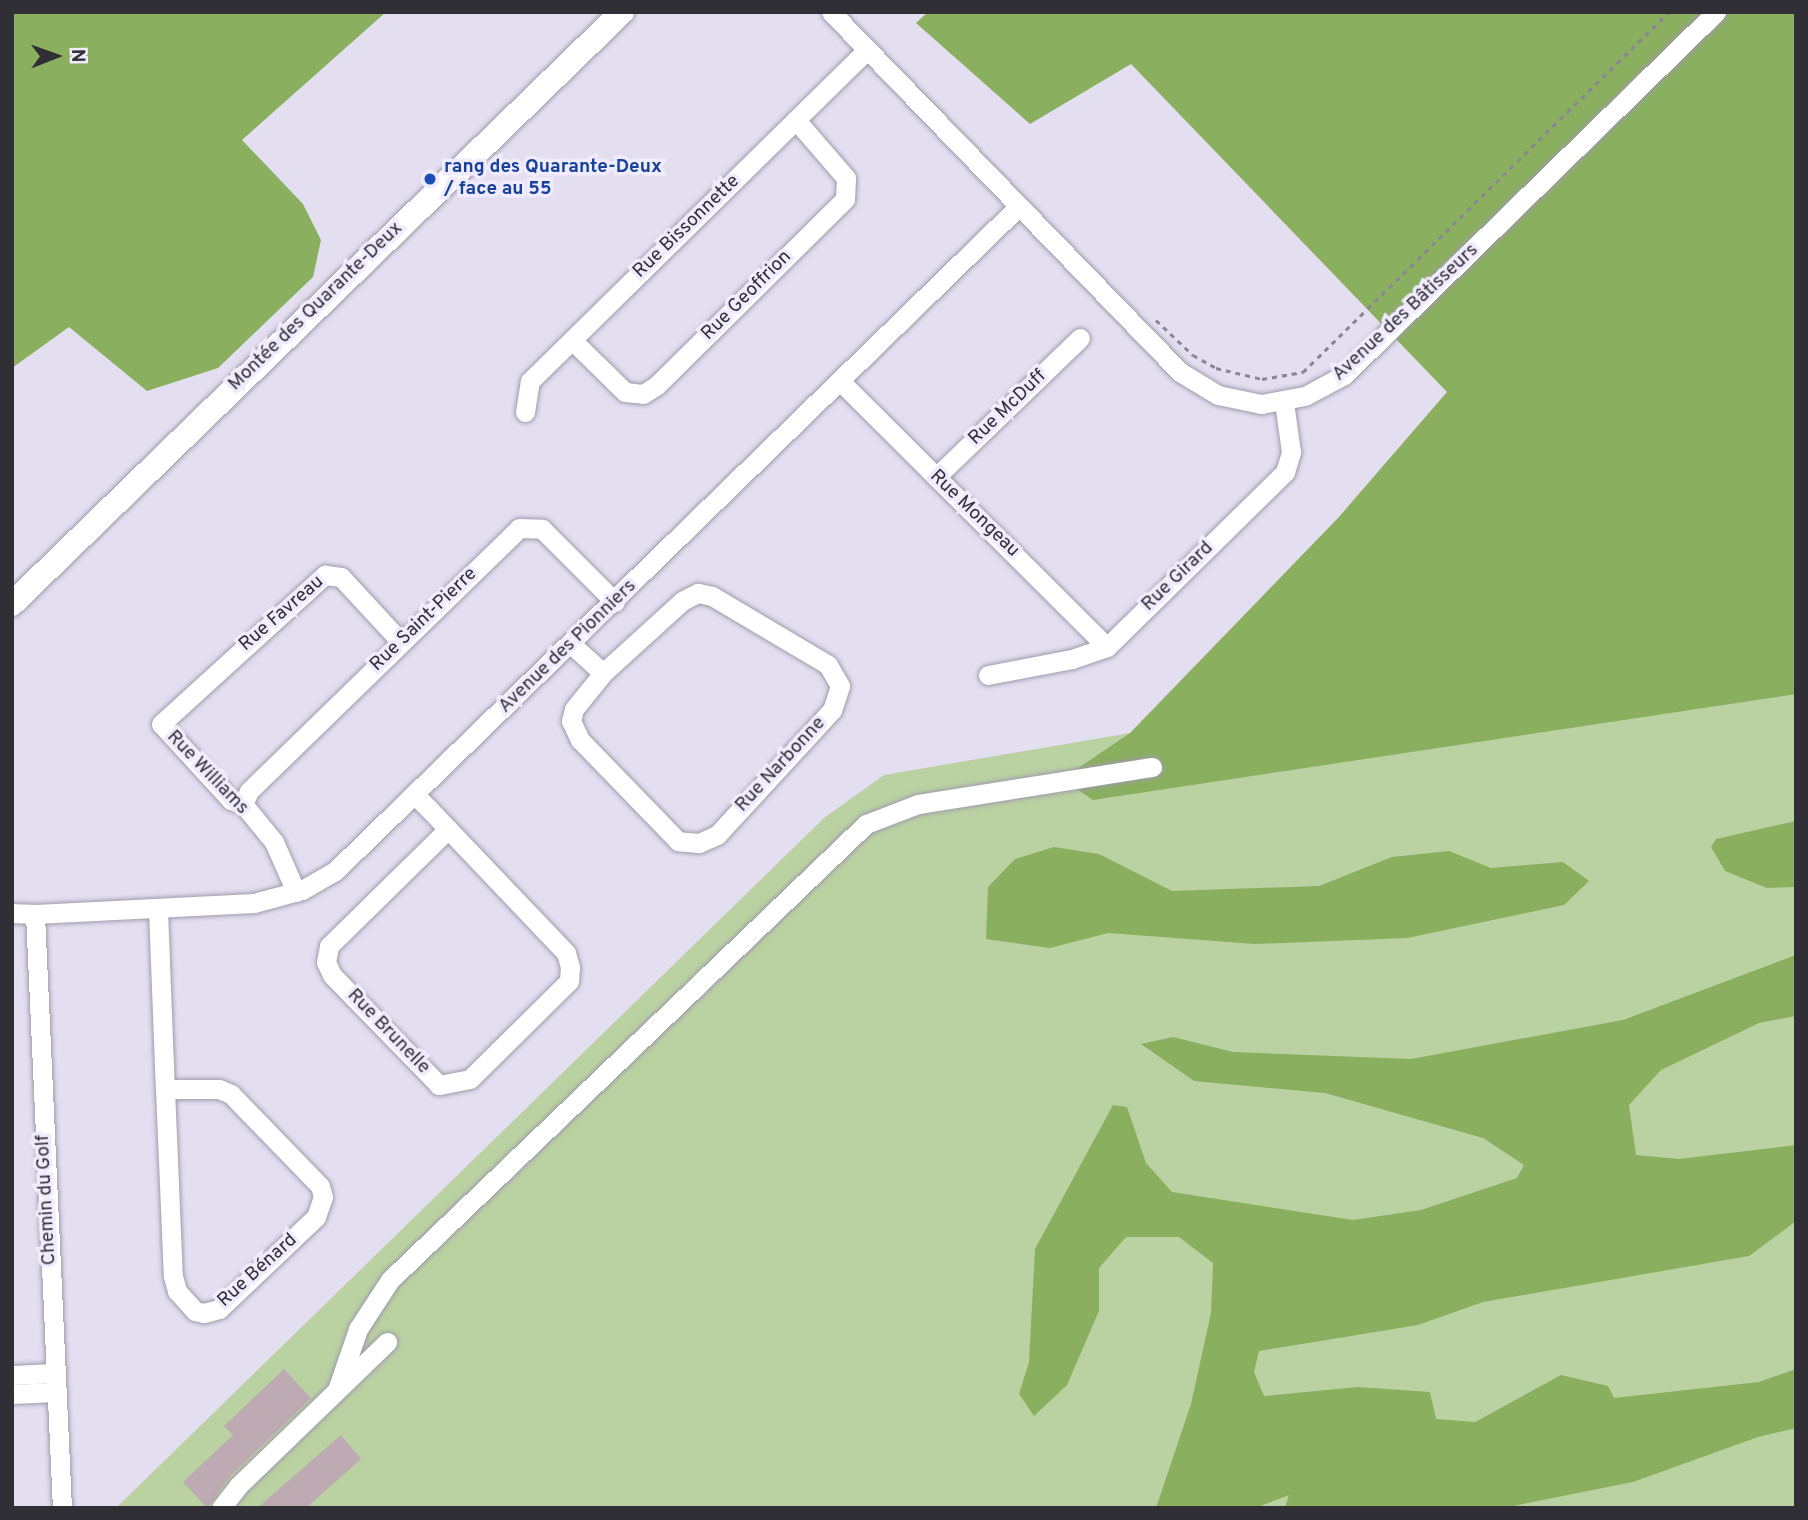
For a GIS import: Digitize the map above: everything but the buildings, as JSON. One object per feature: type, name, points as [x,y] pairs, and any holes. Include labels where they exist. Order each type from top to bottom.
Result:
[{"type":"main road","name":"Montée des Quarante-Deux","points":[[12,604],[622,12]]},
{"type":"street","name":"Avenue des Bâtisseurs","points":[[831,12],[1189,379],[1229,399],[1284,402],[1316,392],[1344,375],[1716,12]]},
{"type":"street","name":"Rue Bissonnette","points":[[525,412],[530,381],[867,50]]},
{"type":"street","name":"Rue Geoffrion","points":[[572,340],[625,392],[643,394],[656,386],[845,199],[846,178],[796,120]]},
{"type":"street","name":"Avenue des Pionniers","points":[[35,914],[158,910],[254,903],[296,892],[344,864],[1019,205]]},
{"type":"street","name":"Rue McDuff","points":[[936,477],[1080,338]]},
{"type":"street","name":"Rue Mongeau","points":[[840,381],[1107,647]]},
{"type":"street","name":"Rue Girard","points":[[988,675],[1072,659],[1107,647],[1285,472],[1291,452],[1284,402]]},
{"type":"street","name":"Rue Saint-Pierre","points":[[243,804],[249,791],[401,642],[527,525],[545,531],[615,602]]},
{"type":"street","name":"Rue Favreau","points":[[161,724],[325,575],[341,577],[401,642]]},
{"type":"street","name":"Rue Narbonne","points":[[698,593],[712,596],[828,665],[840,686],[832,710],[716,835],[699,843],[678,841],[572,729],[574,709],[603,673],[682,601],[698,593]]},
{"type":"street","points":[[571,644],[603,673]]},
{"type":"street","name":"Rue Williams","points":[[161,724],[231,800],[243,804],[274,842],[296,892]]},
{"type":"street","points":[[337,1390],[358,1329],[390,1280],[866,824],[918,804],[1152,767]]},
{"type":"street","name":"Rue Brunelle","points":[[416,796],[448,829],[566,953],[570,967],[569,981],[470,1079],[439,1085],[332,975],[326,962],[329,946],[448,829]]},
{"type":"street","name":"Rue Bénard","points":[[158,910],[165,1089],[173,1276],[177,1291],[195,1311],[204,1313],[219,1309],[316,1217],[323,1197],[320,1186],[231,1094],[214,1088],[165,1089]]},
{"type":"street","points":[[12,913],[35,914]]},
{"type":"street","name":"Chemin du Golf","points":[[35,914],[62,1508]]},
{"type":"street","points":[[221,1508],[387,1342]]},
{"type":"street","points":[[12,1375],[55,1382]]},
{"type":"street","points":[[12,1394],[55,1382]]},
{"type":"path","name":"Avenue des Bâtisseurs","points":[[1150,314],[1193,355],[1216,368],[1262,379],[1303,372],[1669,12]]},
{"type":"green space","points":[[12,12],[386,12],[242,140],[303,204],[321,240],[313,277],[218,368],[147,391],[69,327],[12,368]]},
{"type":"green space","points":[[928,12],[1796,12],[1796,694],[1093,800],[1062,779],[1130,733],[1338,518],[1447,392],[1131,64],[1030,124],[916,23]]},
{"type":"green space","points":[[1796,607],[1796,1508],[116,1508],[824,818],[884,775],[1311,702]]},
{"type":"green space","points":[[1796,821],[1796,887],[1767,888],[1725,871],[1711,847],[1716,839]]},
{"type":"green space","points":[[1054,847],[1099,854],[1172,891],[1319,886],[1392,857],[1449,851],[1491,868],[1563,862],[1589,881],[1564,905],[1407,938],[1255,944],[1108,933],[1050,948],[986,939],[988,887],[1015,859]]},
{"type":"green space","points":[[1796,955],[1796,1016],[1759,1023],[1661,1070],[1629,1105],[1636,1155],[1679,1159],[1796,1145],[1796,1221],[1749,1256],[1483,1302],[1418,1325],[1259,1351],[1254,1372],[1264,1396],[1357,1387],[1430,1392],[1436,1419],[1475,1422],[1561,1375],[1608,1386],[1614,1398],[1759,1382],[1796,1369],[1796,1428],[1758,1437],[1633,1482],[1503,1508],[1285,1508],[1289,1495],[1255,1508],[1156,1508],[1191,1404],[1211,1313],[1213,1263],[1179,1237],[1126,1237],[1099,1268],[1099,1311],[1067,1385],[1034,1416],[1019,1394],[1029,1362],[1035,1249],[1113,1105],[1127,1107],[1146,1163],[1172,1192],[1353,1220],[1421,1210],[1517,1178],[1524,1165],[1483,1138],[1325,1093],[1194,1081],[1141,1044],[1173,1037],[1233,1052],[1411,1059],[1623,1020]]},
{"type":"place","name":"rang des Quarante-Deux / face au 55","points":[[430,179]]}]
